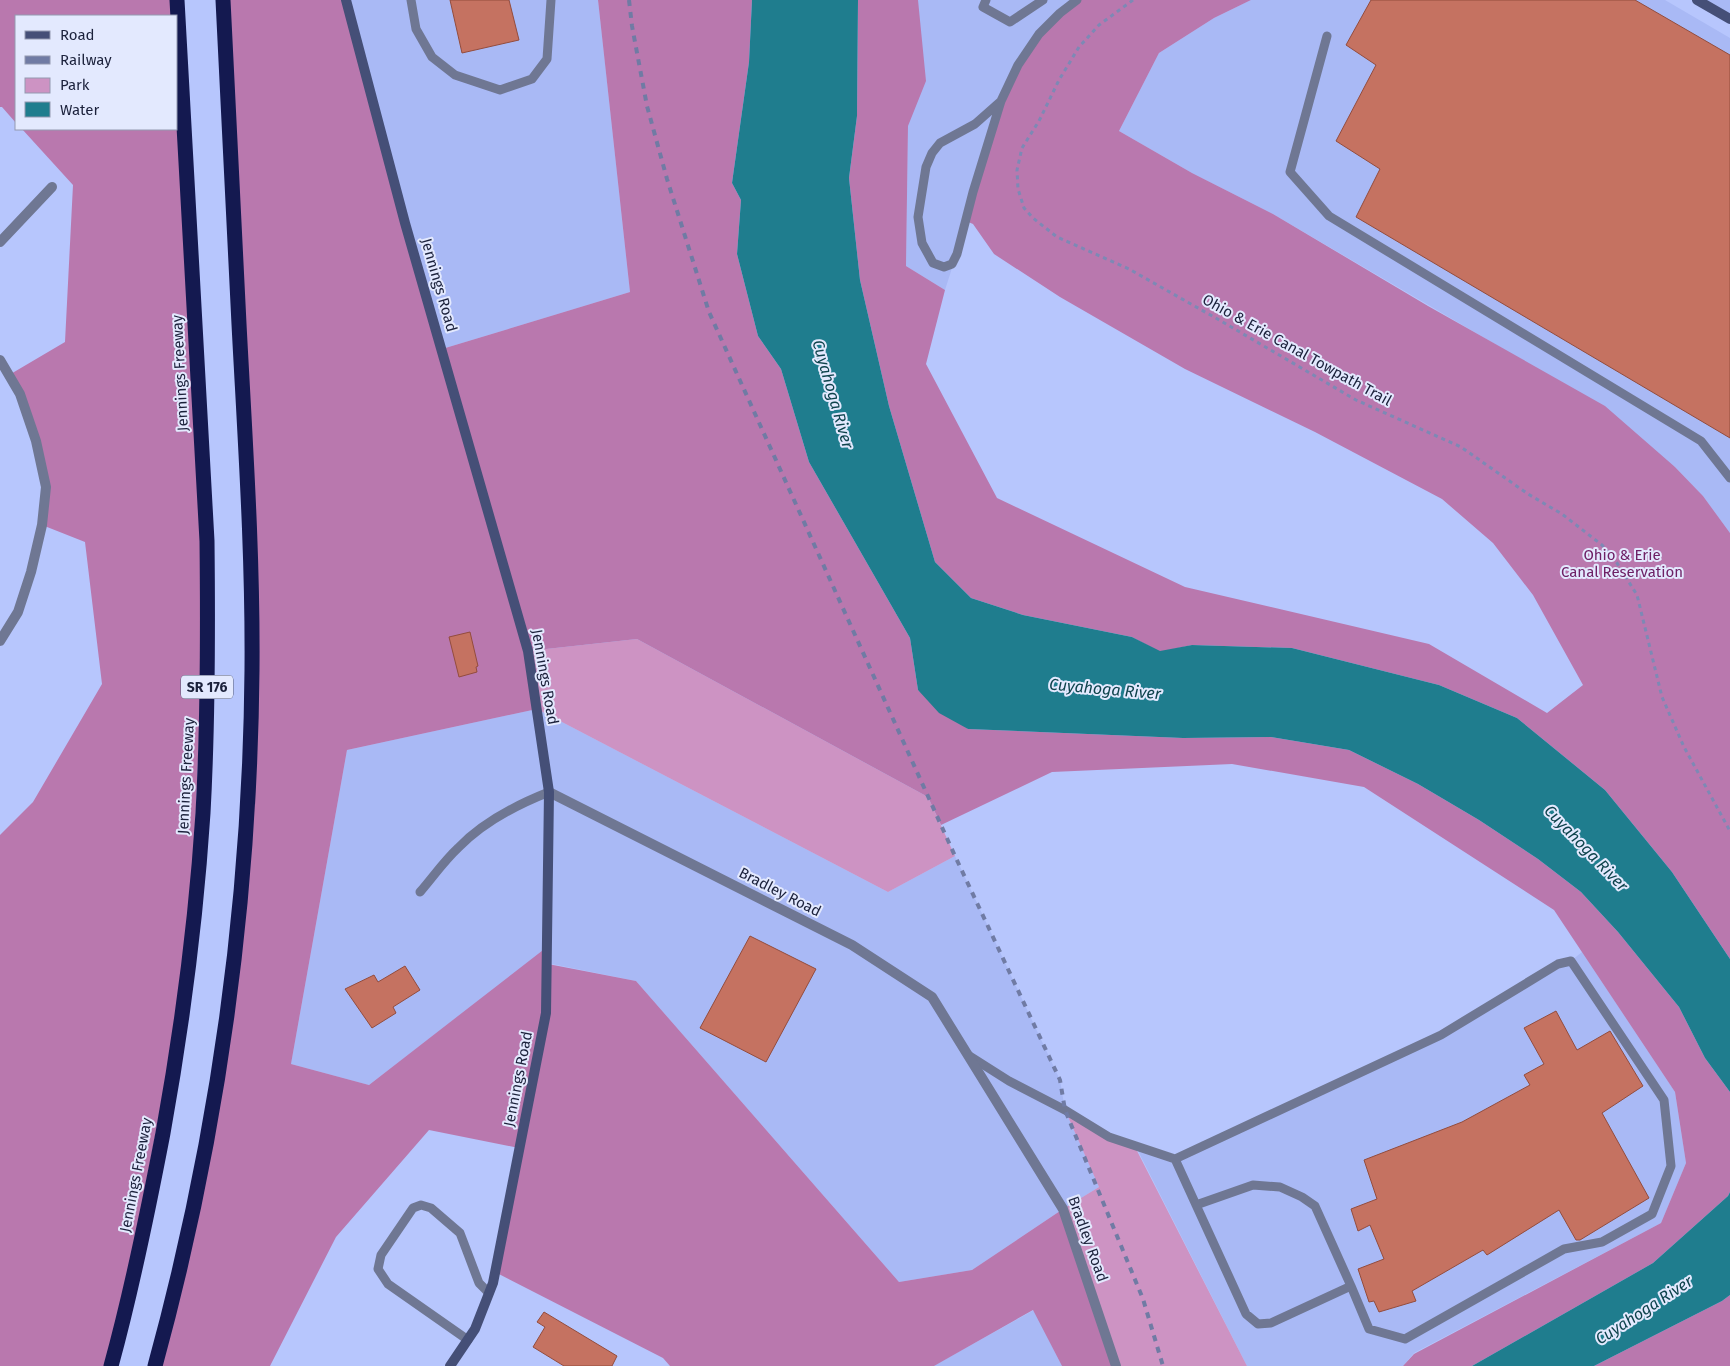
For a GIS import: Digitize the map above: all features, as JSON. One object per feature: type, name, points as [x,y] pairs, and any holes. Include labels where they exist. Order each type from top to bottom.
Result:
[{"type":"highway","name":"Jennings Freeway","points":[[177,0],[178,15]]},
{"type":"highway","name":"SR 176","points":[[155,1366],[185,1248],[203,1162],[218,1074],[229,997],[243,864],[250,745],[252,669],[250,514],[223,0]]},
{"type":"highway","name":"Jennings Freeway","points":[[110,1366],[134,1276],[173,1074],[190,954],[203,815],[208,629],[206,532],[178,18]]},
{"type":"street","name":"Jennings Road","points":[[346,0],[406,223],[528,651],[549,792],[546,1013],[493,1283],[475,1329],[450,1366]]},
{"type":"street","points":[[1697,0],[1730,19]]},
{"type":"street","points":[[0,242],[52,187]]},
{"type":"street","points":[[0,360],[20,394],[36,441],[46,487],[42,525],[31,572],[18,612],[0,641]]},
{"type":"street","name":"Bradley Road","points":[[549,792],[852,945],[932,997],[1063,1208],[1116,1366]]},
{"type":"lane","points":[[410,0],[416,29],[432,57],[455,75],[500,90],[532,79],[547,59],[551,0]]},
{"type":"lane","points":[[986,0],[984,7],[1010,22],[1043,0]]},
{"type":"lane","points":[[1001,101],[975,124],[940,143],[932,153],[926,167],[918,217],[922,243],[933,263],[944,267],[952,264],[958,254],[973,192],[1001,101],[1018,65],[1039,34],[1060,12],[1077,0]]},
{"type":"lane","points":[[1327,36],[1290,172],[1329,216],[1701,441],[1730,478]]},
{"type":"lane","points":[[420,892],[458,847],[484,825],[518,804],[549,792]]},
{"type":"lane","points":[[1196,1205],[1252,1185],[1280,1187],[1302,1197],[1315,1206],[1351,1286],[1369,1329],[1405,1340],[1564,1249],[1602,1242],[1652,1214],[1671,1166],[1664,1100],[1571,961],[1558,964],[1441,1035],[1175,1159],[1196,1205],[1246,1314],[1258,1324],[1271,1323],[1351,1286]]},
{"type":"lane","name":"Bradley Road","points":[[968,1054],[1009,1081],[1065,1110],[1109,1137],[1175,1159]]},
{"type":"lane","points":[[468,1340],[388,1284],[378,1269],[381,1254],[413,1208],[421,1205],[430,1208],[460,1233],[479,1283],[489,1293]]},
{"type":"path","name":"Ohio & Erie Canal Towpath Trail","points":[[1132,0],[1099,26],[1079,47],[1059,80],[1039,121],[1022,148],[1018,170],[1018,189],[1024,208],[1033,218],[1057,237],[1129,269],[1356,400],[1461,447],[1528,494],[1562,514],[1602,545],[1637,594],[1662,697],[1684,747],[1730,831]]},
{"type":"shaded area","points":[[346,0],[598,0],[630,292],[442,349]]},
{"type":"shaded area","points":[[918,0],[1077,0],[1060,13],[961,240],[945,290],[906,266],[908,127]]},
{"type":"shaded area","points":[[1251,0],[1665,0],[1730,38],[1730,533],[1703,496],[1675,467],[1500,347],[1273,214],[1192,173],[1119,131],[1159,53],[1214,18]]},
{"type":"shaded area","points":[[1697,0],[1730,0],[1730,19]]},
{"type":"shaded area","points":[[537,709],[888,892],[955,856],[1060,1080],[1065,1110],[1099,1187],[972,1270],[899,1282],[636,981],[547,963],[547,948],[369,1085],[291,1064],[347,750]]},
{"type":"shaded area","points":[[1582,952],[1675,1092],[1686,1163],[1661,1223],[1414,1353],[1403,1366],[1247,1366],[1135,1145],[1175,1159],[1431,1039],[1571,961]]},
{"type":"shaded area","points":[[1034,1310],[1062,1366],[934,1366],[935,1365]]},
{"type":"green space","points":[[0,0],[177,0],[178,15],[15,15],[15,122],[0,107]]},
{"type":"green space","points":[[223,0],[346,0],[442,349],[630,292],[598,0],[752,0],[749,62],[732,183],[741,200],[737,254],[758,336],[781,369],[809,462],[910,638],[918,690],[968,729],[1183,738],[1271,737],[1349,750],[1418,784],[1479,820],[1538,859],[1581,892],[1618,932],[1679,1007],[1705,1058],[1730,1092],[1730,1192],[1728,1196],[1653,1263],[1472,1366],[1403,1366],[1414,1354],[1661,1223],[1686,1163],[1675,1092],[1554,910],[1364,787],[1232,764],[1052,772],[941,825],[928,797],[637,639],[528,651],[537,709],[347,750],[291,1064],[369,1085],[547,947],[548,964],[636,981],[899,1282],[972,1270],[1063,1209],[1116,1366],[1062,1366],[1033,1310],[934,1366],[670,1366],[663,1358],[495,1272],[519,1148],[429,1130],[336,1237],[270,1366],[155,1366],[229,997],[252,669]]},
{"type":"green space","name":"Ohio & Erie Canal Reservation","points":[[858,0],[918,0],[926,81],[908,126],[906,266],[945,290],[926,364],[997,498],[1185,587],[1429,644],[1547,713],[1583,685],[1533,595],[1493,543],[1442,499],[1315,432],[1185,369],[1060,297],[994,254],[973,224],[966,221],[1001,101],[1039,34],[1077,0],[1251,0],[1214,18],[1159,53],[1119,131],[1192,173],[1273,214],[1428,306],[1605,406],[1675,467],[1703,496],[1730,533],[1730,959],[1672,872],[1605,790],[1517,718],[1439,685],[1292,648],[1192,645],[1160,652],[1132,637],[1023,615],[971,598],[935,562],[889,406],[860,280],[849,178],[857,116]]},
{"type":"green space","points":[[178,18],[207,541],[190,954],[111,1366],[0,1366],[0,835],[33,802],[102,684],[85,542],[42,525],[46,487],[36,441],[9,375],[65,342],[73,185],[23,130],[178,130]]},
{"type":"green space","points":[[637,639],[928,797],[955,856],[888,892],[537,709],[528,651]]},
{"type":"green space","points":[[1065,1110],[1134,1145],[1247,1366],[1116,1366],[1063,1209],[1099,1187]]},
{"type":"green space","points":[[1730,1295],[1730,1366],[1594,1366],[1722,1301]]},
{"type":"water","name":"Cuyahoga River","points":[[752,0],[858,0],[857,116],[849,178],[860,280],[889,406],[935,562],[971,598],[1023,615],[1132,637],[1160,651],[1192,645],[1292,648],[1439,685],[1517,718],[1605,790],[1672,872],[1730,959],[1730,1092],[1705,1058],[1679,1007],[1618,932],[1581,892],[1538,859],[1479,820],[1418,784],[1349,750],[1271,737],[1183,738],[968,729],[939,713],[918,690],[910,638],[809,462],[781,369],[758,336],[737,254],[741,200],[732,183],[749,62]]},
{"type":"water","name":"Cuyahoga River","points":[[1730,1192],[1730,1295],[1722,1301],[1594,1366],[1472,1366],[1653,1263],[1728,1196]]},
{"type":"building","points":[[450,0],[509,0],[519,40],[462,53]]},
{"type":"building","points":[[1371,0],[1635,0],[1730,55],[1730,438],[1356,217],[1380,169],[1336,141],[1376,65],[1346,45]]},
{"type":"building","points":[[470,632],[478,666],[476,667],[477,672],[459,677],[449,637]]},
{"type":"building","points":[[750,936],[816,969],[766,1062],[700,1028]]},
{"type":"building","points":[[405,966],[420,990],[393,1007],[396,1013],[372,1028],[345,989],[374,975],[378,982]]},
{"type":"building","points":[[1556,1011],[1577,1050],[1610,1031],[1643,1086],[1602,1113],[1649,1198],[1580,1240],[1576,1240],[1559,1210],[1487,1255],[1483,1250],[1412,1291],[1416,1301],[1379,1312],[1374,1301],[1369,1302],[1358,1269],[1384,1259],[1370,1225],[1358,1231],[1351,1209],[1377,1199],[1364,1160],[1462,1122],[1530,1085],[1524,1075],[1544,1064],[1524,1028]]},
{"type":"building","points":[[544,1312],[617,1356],[612,1366],[564,1366],[533,1347],[545,1327],[537,1322]]},
{"type":"railway","points":[[629,0],[647,106],[667,179],[709,312],[955,856],[1060,1080],[1065,1110],[1143,1299],[1163,1366]]}]
